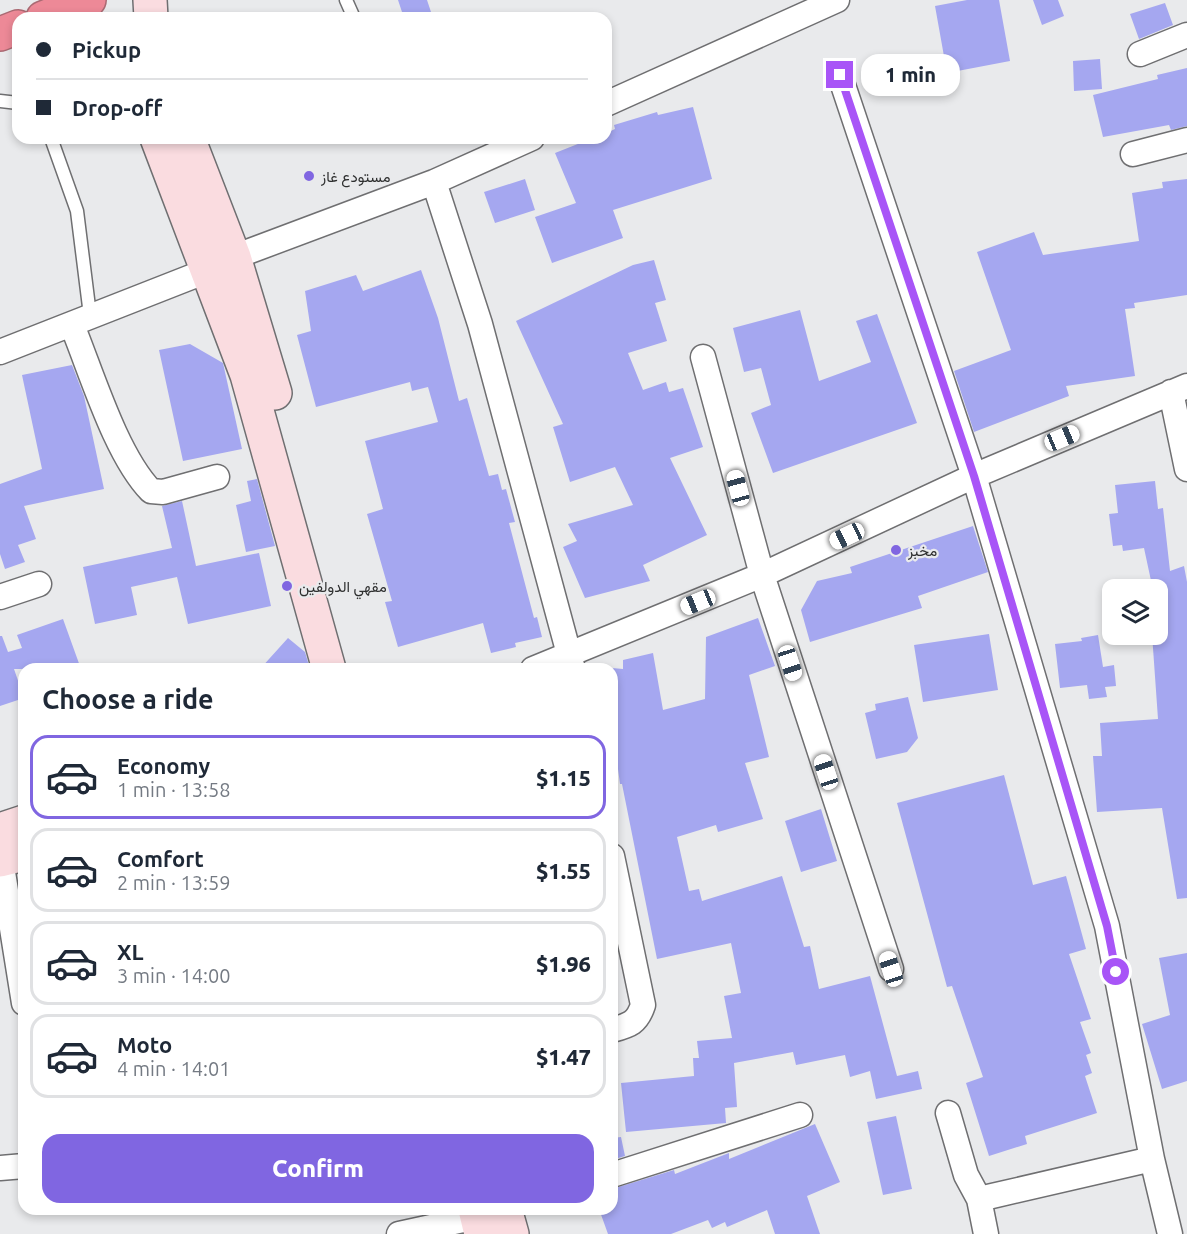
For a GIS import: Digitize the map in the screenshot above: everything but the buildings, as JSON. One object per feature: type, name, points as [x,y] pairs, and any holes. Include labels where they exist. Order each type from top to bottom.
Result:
[{"type":"highway","points":[[68,12],[88,7]]},
{"type":"street","points":[[612,101],[837,0]]},
{"type":"street","points":[[1140,54],[1187,35]]},
{"type":"street","points":[[840,75],[974,476],[1107,926],[1152,1159],[1170,1234]]},
{"type":"street","points":[[1132,154],[1187,140]]},
{"type":"street","points":[[160,144],[222,264],[350,663]]},
{"type":"street","points":[[190,144],[222,264],[248,375],[327,663]]},
{"type":"street","points":[[1,349],[434,182],[519,144]]},
{"type":"street","points":[[434,182],[480,324],[572,662],[974,476],[1179,389],[1187,469]]},
{"type":"street","points":[[81,320],[121,446],[142,482],[151,491],[163,492],[217,477]]},
{"type":"street","points":[[703,357],[762,576],[891,969]]},
{"type":"street","points":[[0,597],[39,584]]},
{"type":"street","points":[[18,832],[6,851],[18,952]]},
{"type":"street","points":[[618,885],[643,1005],[639,1019],[631,1025],[618,1028]]},
{"type":"street","points":[[948,1113],[966,1175],[979,1199],[986,1234]]},
{"type":"street","points":[[618,1173],[800,1116]]},
{"type":"street","points":[[979,1199],[1152,1159]]},
{"type":"street","points":[[0,1168],[18,1166]]},
{"type":"street","points":[[399,1234],[485,1217],[512,1234]]},
{"type":"lane","points":[[53,144],[77,211],[81,320]]},
{"type":"place","name":"مستودع غاز","points":[[309,176]]},
{"type":"place","name":"مخبز","points":[[896,550]]},
{"type":"place","name":"مقهي الدولفين","points":[[287,586]]},
{"type":"route","points":[[840,75],[974,476],[1107,926],[1116,972]]}]
